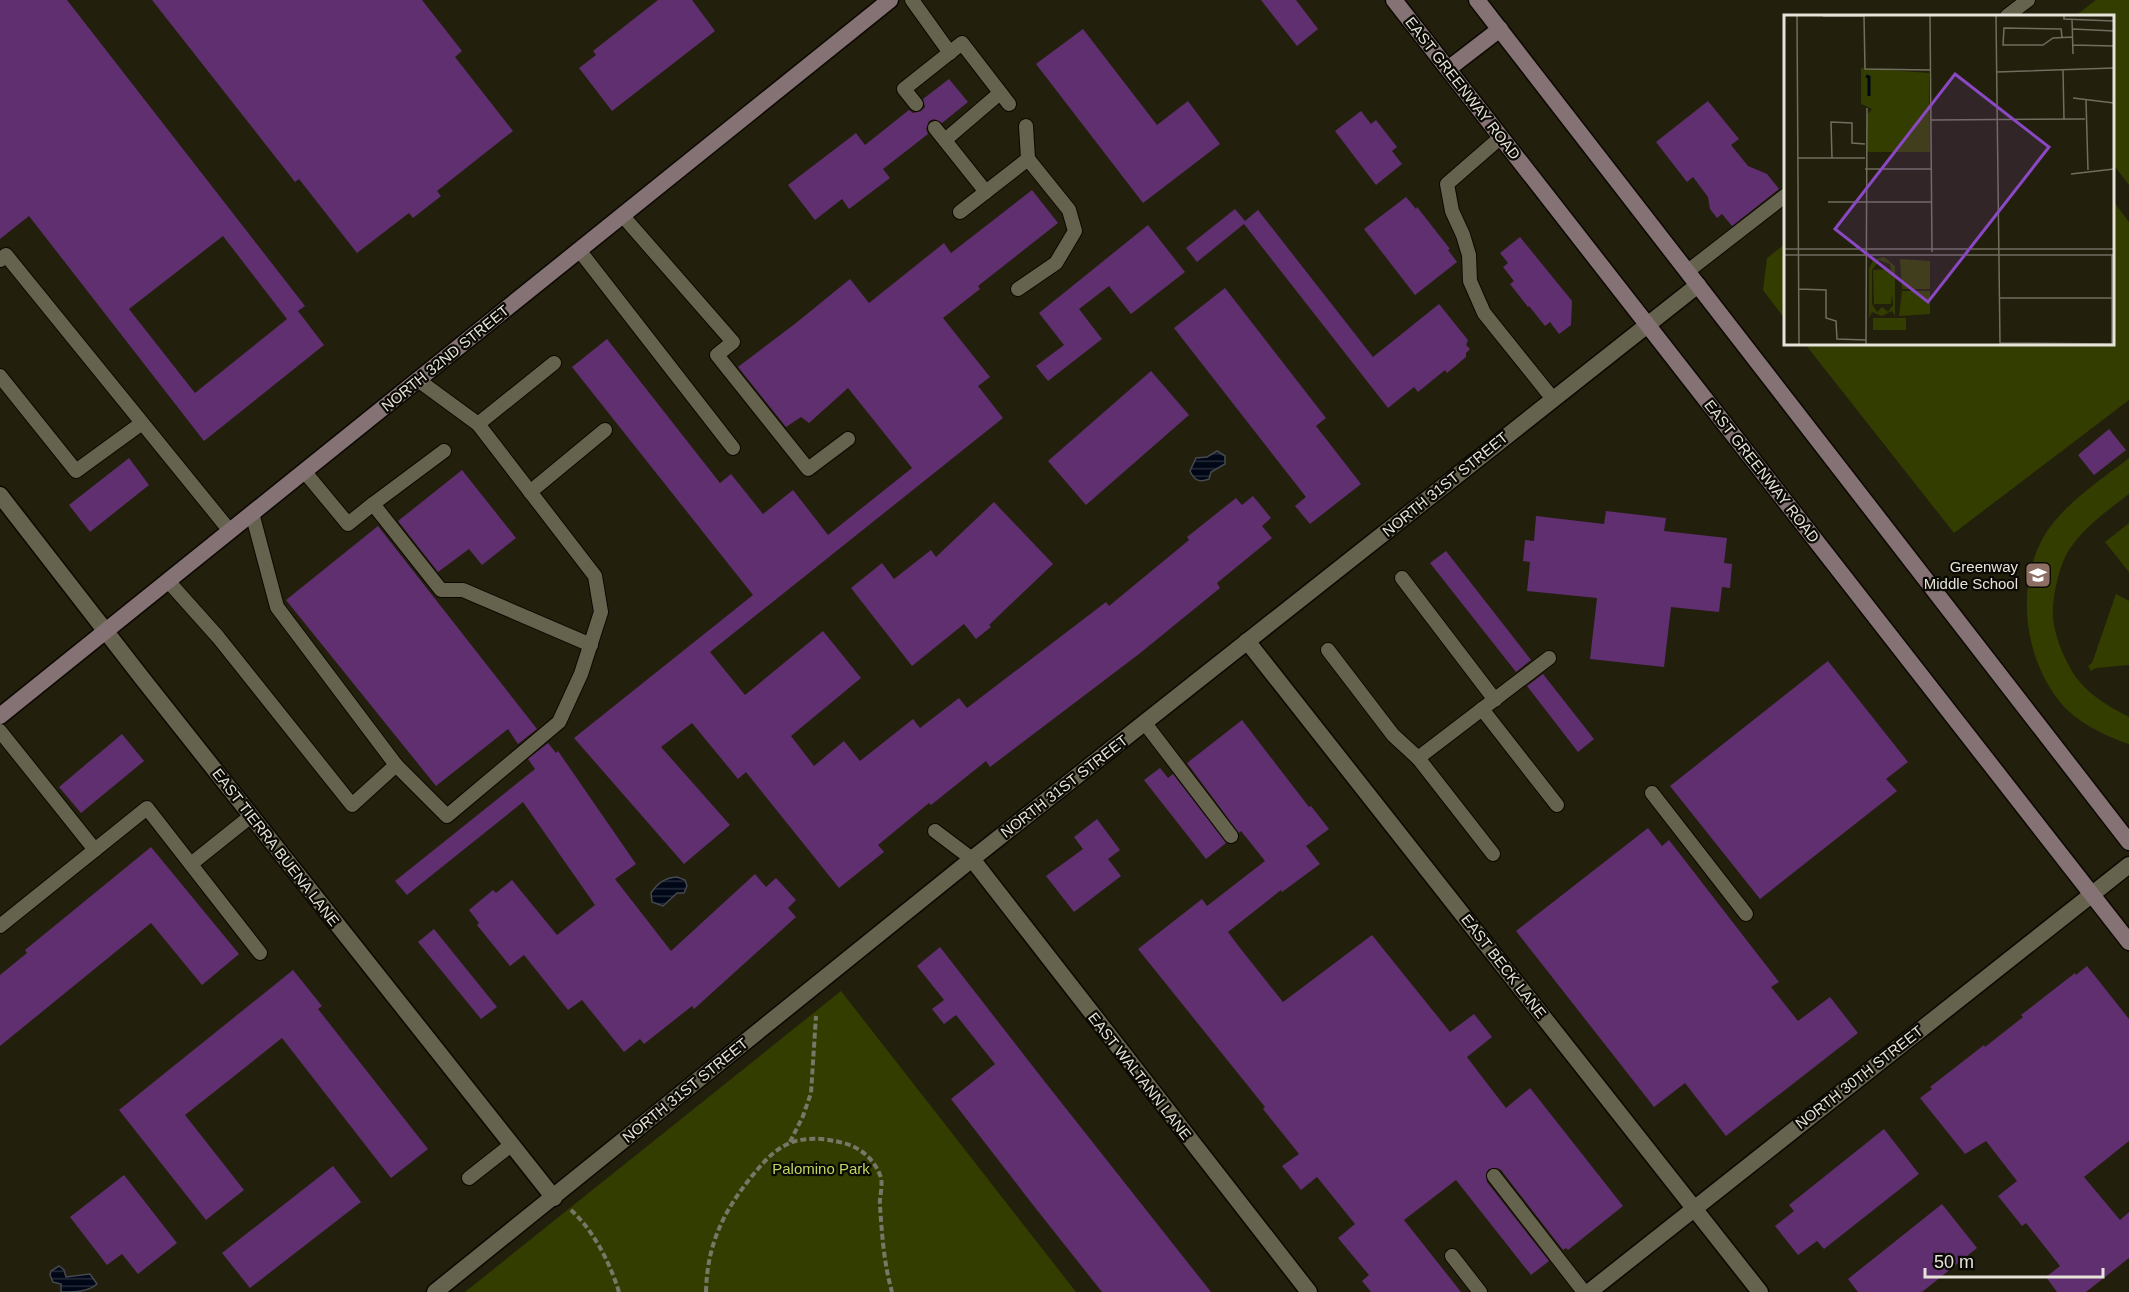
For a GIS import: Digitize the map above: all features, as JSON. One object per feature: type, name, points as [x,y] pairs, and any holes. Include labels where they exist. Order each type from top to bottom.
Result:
[{"type":"main road","name":"NORTH 32ND STREET","points":[[0,716],[890,0]]},
{"type":"main road","name":"EAST GREENWAY ROAD","points":[[1394,0],[2129,942]]},
{"type":"main road","points":[[1477,0],[2129,842]]},
{"type":"main road","points":[[1448,69],[1500,29]]},
{"type":"street","name":"NORTH 31ST STREET","points":[[435,1292],[972,859],[1698,285]]},
{"type":"street","name":"EAST TIERRA BUENA LANE","points":[[0,495],[105,632],[554,1197]]},
{"type":"street","name":"EAST BECK LANE","points":[[1247,641],[1760,1292]]},
{"type":"street","name":"EAST WALTANN LANE","points":[[972,859],[1309,1292]]},
{"type":"street","name":"NORTH 30TH STREET","points":[[1589,1292],[2129,864]]},
{"type":"lane","points":[[912,0],[950,53]]},
{"type":"lane","points":[[2008,15],[2028,0]]},
{"type":"lane","points":[[916,104],[904,89],[962,44],[1005,99],[945,140]]},
{"type":"lane","points":[[1018,289],[1056,262],[1075,231],[1069,210],[1028,159],[1026,126]]},
{"type":"lane","points":[[935,128],[986,192]]},
{"type":"lane","points":[[1501,136],[1447,184],[1452,211],[1463,234],[1469,255],[1470,281],[1484,313],[1553,399]]},
{"type":"lane","points":[[960,212],[1028,159]]},
{"type":"lane","points":[[1688,271],[1784,196]]},
{"type":"lane","points":[[622,215],[733,342],[717,355],[808,469],[848,439]]},
{"type":"lane","points":[[579,250],[733,447]]},
{"type":"lane","points":[[0,260],[6,255],[230,531]]},
{"type":"lane","points":[[478,424],[554,363]]},
{"type":"lane","points":[[0,376],[76,471],[142,423]]},
{"type":"lane","points":[[252,513],[277,607],[396,765],[447,816],[559,722],[581,674],[601,612],[595,576],[478,424],[418,380]]},
{"type":"lane","points":[[530,492],[605,430]]},
{"type":"lane","points":[[304,471],[348,524],[444,451]]},
{"type":"lane","points":[[373,504],[441,590],[463,590],[591,645]]},
{"type":"lane","points":[[1402,578],[1495,700]]},
{"type":"lane","points":[[168,581],[218,637],[352,805],[396,765]]},
{"type":"lane","points":[[1328,650],[1393,735],[1418,758],[1493,854]]},
{"type":"lane","points":[[1418,758],[1549,658]]},
{"type":"lane","points":[[1482,709],[1557,805]]},
{"type":"lane","points":[[1144,722],[1231,836]]},
{"type":"lane","points":[[0,731],[95,850]]},
{"type":"lane","points":[[1652,794],[1746,914]]},
{"type":"lane","points":[[0,926],[147,808],[260,953]]},
{"type":"lane","points":[[191,864],[251,816]]},
{"type":"lane","points":[[935,831],[972,859]]},
{"type":"lane","points":[[469,1178],[511,1144]]},
{"type":"lane","points":[[1494,1176],[1584,1292]]},
{"type":"lane","points":[[1452,1256],[1480,1292]]},
{"type":"path","points":[[790,1143],[811,1093],[816,1016]]},
{"type":"path","points":[[706,1292],[706,1275],[713,1243],[723,1217],[742,1188],[768,1156],[790,1143],[826,1139],[851,1144],[867,1155],[880,1174],[879,1203],[888,1278],[892,1292]]},
{"type":"path","points":[[571,1210],[592,1236],[612,1272],[619,1292]]},
{"type":"green space","points":[[2096,0],[2129,0],[2129,185],[2114,165],[2114,15],[2076,15]]},
{"type":"green space","points":[[2114,202],[2129,222],[2129,400],[1954,533],[1806,345],[2114,345]]},
{"type":"green space","points":[[1784,245],[1784,318],[1763,290],[1767,258]]},
{"type":"green space","points":[[2129,458],[2129,494],[2089,526],[2065,556],[2059,573],[2053,609],[2054,624],[2061,650],[2069,666],[2089,692],[2129,717],[2129,744],[2092,728],[2074,716],[2060,702],[2047,683],[2037,662],[2031,639],[2027,616],[2027,592],[2031,569],[2050,527],[2077,498]]},
{"type":"green space","points":[[2129,523],[2129,572],[2105,542]]},
{"type":"green space","points":[[2116,594],[2129,601],[2129,665],[2096,668],[2091,671],[2088,666],[2092,663]]},
{"type":"green space","name":"Palomino Park","points":[[841,991],[1076,1292],[465,1292]]},
{"type":"water","points":[[1217,451],[1225,456],[1225,464],[1211,472],[1209,479],[1200,481],[1195,479],[1190,471],[1196,458],[1207,457]]},
{"type":"water","points":[[677,877],[685,880],[687,886],[684,893],[677,893],[663,906],[652,902],[651,893],[656,886],[665,880]]},
{"type":"water","points":[[59,1266],[64,1270],[66,1277],[90,1274],[97,1284],[76,1292],[61,1292],[61,1284],[53,1282],[50,1275],[51,1271]]},
{"type":"building","points":[[0,0],[67,0],[305,306],[298,311],[324,345],[204,441],[29,216],[0,239]],"holes":[[[223,236],[287,319],[195,393],[129,309]]]},
{"type":"building","points":[[152,0],[422,0],[462,51],[455,57],[513,131],[437,191],[441,196],[413,218],[409,213],[357,253],[299,179],[295,182]]},
{"type":"building","points":[[658,0],[692,0],[715,31],[612,111],[579,68],[596,55],[593,51]]},
{"type":"building","points":[[1261,0],[1296,0],[1318,29],[1297,46]]},
{"type":"building","points":[[1083,29],[1157,125],[1188,101],[1220,144],[1143,203],[1036,64]]},
{"type":"building","points":[[949,79],[968,102],[942,123],[934,119],[929,121],[926,129],[928,134],[883,169],[890,178],[849,209],[842,199],[815,220],[788,185],[856,133],[865,145],[909,110],[913,113],[921,111],[925,107],[923,99]]},
{"type":"building","points":[[1708,101],[1739,139],[1731,145],[1748,166],[1767,174],[1779,189],[1732,226],[1722,214],[1717,218],[1710,209],[1708,197],[1693,177],[1687,182],[1656,142]]},
{"type":"building","points":[[1361,111],[1371,124],[1376,120],[1397,147],[1392,151],[1402,164],[1376,185],[1335,131]]},
{"type":"building","points":[[1032,190],[1058,223],[978,286],[980,289],[943,318],[990,377],[978,386],[1003,418],[710,652],[745,695],[823,631],[861,678],[791,736],[814,766],[844,741],[860,761],[913,719],[920,728],[959,698],[967,708],[1106,602],[1109,606],[1189,540],[1187,537],[1236,498],[1242,505],[1253,496],[1271,518],[1262,526],[1272,538],[1217,583],[1220,588],[1139,654],[990,767],[986,761],[931,805],[929,803],[878,845],[884,852],[839,888],[746,772],[738,779],[692,723],[661,747],[730,825],[684,864],[574,738],[753,595],[572,367],[607,339],[720,483],[731,474],[763,514],[793,490],[828,535],[912,468],[848,388],[809,423],[801,417],[786,427],[738,367],[850,279],[869,303],[944,243],[951,253]]},
{"type":"building","points":[[1406,197],[1416,209],[1417,207],[1450,249],[1448,250],[1457,262],[1415,295],[1364,229]]},
{"type":"building","points":[[1235,209],[1245,221],[1258,210],[1373,357],[1439,304],[1468,340],[1466,345],[1470,349],[1466,357],[1447,373],[1445,370],[1418,392],[1414,387],[1388,408],[1244,224],[1197,262],[1186,248]]},
{"type":"building","points":[[1148,225],[1185,272],[1131,314],[1109,286],[1079,309],[1102,339],[1048,381],[1036,366],[1064,345],[1039,313]]},
{"type":"building","points":[[1520,237],[1572,301],[1571,325],[1559,334],[1550,322],[1545,326],[1528,307],[1510,284],[1514,281],[1503,267],[1508,263],[1500,253]]},
{"type":"building","points":[[1225,288],[1326,418],[1316,426],[1361,484],[1310,524],[1295,506],[1306,497],[1174,328]]},
{"type":"building","points":[[1151,371],[1189,415],[1086,505],[1048,461]]},
{"type":"building","points":[[2109,429],[2126,450],[2094,475],[2078,455]]},
{"type":"building","points":[[129,458],[149,485],[90,532],[69,505]]},
{"type":"building","points":[[462,470],[516,538],[482,565],[469,549],[438,572],[398,521]]},
{"type":"building","points":[[994,502],[1053,564],[989,625],[991,627],[976,639],[964,624],[912,666],[851,588],[882,563],[894,579],[931,550],[936,557]]},
{"type":"building","points":[[1606,511],[1666,518],[1664,531],[1727,538],[1724,563],[1732,564],[1730,588],[1722,587],[1719,612],[1671,607],[1664,667],[1590,659],[1597,598],[1527,591],[1530,562],[1523,561],[1525,540],[1534,541],[1536,516],[1604,524]]},
{"type":"building","points":[[378,526],[537,729],[518,744],[508,729],[436,786],[286,600]]},
{"type":"building","points":[[1446,551],[1531,660],[1516,672],[1430,563]]},
{"type":"building","points":[[1828,661],[1908,762],[1886,779],[1897,791],[1760,899],[1670,786]]},
{"type":"building","points":[[1543,674],[1594,739],[1578,752],[1527,686]]},
{"type":"building","points":[[1242,720],[1309,807],[1311,806],[1329,829],[1306,846],[1320,864],[1282,892],[1281,890],[1228,932],[1240,948],[1283,1002],[1372,935],[1450,1032],[1474,1014],[1492,1037],[1467,1057],[1506,1108],[1530,1088],[1623,1206],[1568,1250],[1566,1248],[1563,1250],[1501,1170],[1489,1169],[1486,1173],[1487,1182],[1549,1261],[1531,1275],[1456,1180],[1404,1220],[1461,1292],[1371,1292],[1362,1281],[1369,1275],[1338,1238],[1355,1224],[1317,1177],[1301,1190],[1282,1166],[1299,1154],[1263,1109],[1265,1107],[1138,949],[1202,899],[1207,906],[1265,861],[1241,831],[1239,833],[1187,763]]},
{"type":"building","points":[[122,734],[144,761],[81,813],[59,787]]},
{"type":"building","points":[[548,743],[556,753],[558,751],[636,864],[615,879],[671,951],[755,874],[766,887],[776,878],[796,900],[788,908],[796,917],[694,1009],[692,1006],[644,1044],[640,1039],[624,1052],[582,1000],[568,1010],[524,955],[510,966],[477,925],[479,923],[469,910],[493,890],[496,893],[512,880],[557,935],[595,905],[523,802],[407,895],[395,881],[535,769],[528,759]]},
{"type":"building","points":[[1160,768],[1168,778],[1173,774],[1226,843],[1206,859],[1144,780]]},
{"type":"building","points":[[1097,819],[1120,850],[1108,859],[1121,876],[1074,912],[1046,876],[1083,849],[1074,837]]},
{"type":"building","points":[[1648,828],[1662,846],[1669,840],[1779,982],[1771,987],[1798,1021],[1830,997],[1858,1033],[1726,1136],[1685,1083],[1654,1107],[1516,931]]},
{"type":"building","points":[[151,847],[239,954],[202,985],[151,923],[0,1046],[0,975],[27,953],[25,950]]},
{"type":"building","points":[[434,929],[497,1007],[481,1019],[418,942]]},
{"type":"building","points":[[940,947],[1211,1292],[1102,1292],[1033,1205],[951,1099],[995,1064],[956,1015],[944,1024],[932,1009],[944,1000],[917,966]]},
{"type":"building","points":[[2087,966],[2129,1019],[2129,1141],[2084,1177],[2120,1220],[2129,1212],[2129,1258],[2086,1292],[2057,1292],[2046,1277],[2060,1266],[2026,1223],[2022,1226],[1998,1196],[2017,1181],[1986,1141],[1965,1154],[1920,1098],[1932,1089],[1930,1087],[2023,1017],[2021,1015]]},
{"type":"building","points":[[293,970],[322,1006],[318,1009],[428,1149],[391,1178],[282,1038],[185,1115],[244,1190],[206,1220],[119,1110]]},
{"type":"building","points":[[1884,1129],[1919,1174],[1824,1249],[1817,1241],[1798,1255],[1775,1226],[1794,1211],[1789,1205]]},
{"type":"building","points":[[333,1166],[361,1202],[250,1288],[222,1253]]},
{"type":"building","points":[[124,1175],[177,1243],[138,1274],[122,1254],[107,1265],[70,1217]]},
{"type":"building","points":[[1942,1204],[1977,1248],[1922,1292],[1858,1292],[1848,1279]]},
{"type":"place","name":"Greenway Middle School","points":[[2038,575]]}]
